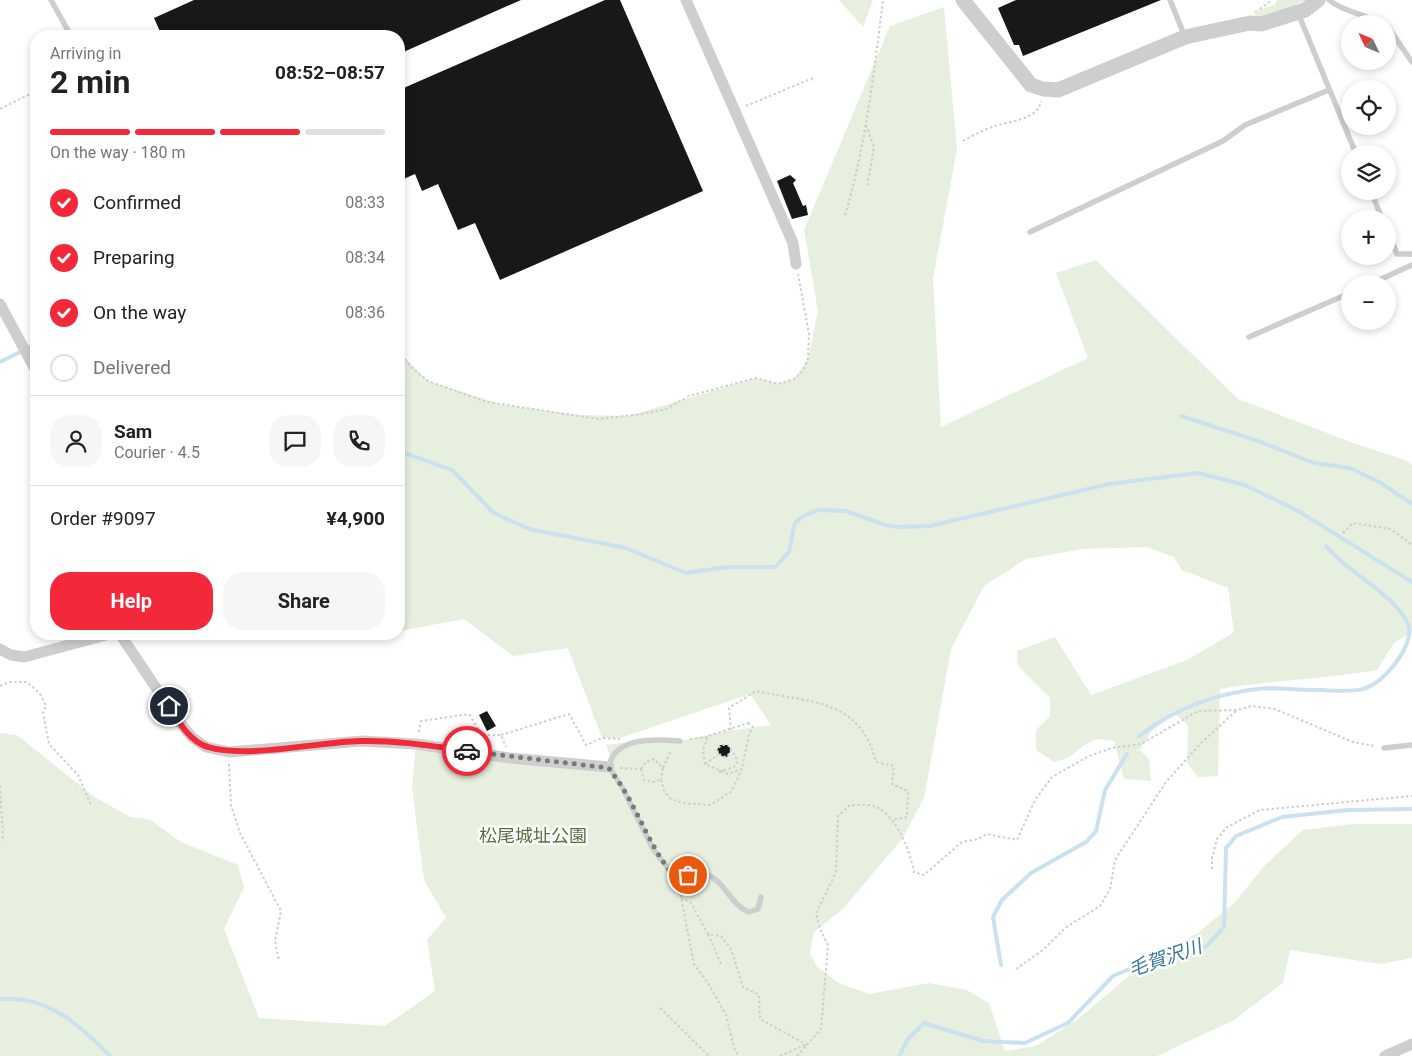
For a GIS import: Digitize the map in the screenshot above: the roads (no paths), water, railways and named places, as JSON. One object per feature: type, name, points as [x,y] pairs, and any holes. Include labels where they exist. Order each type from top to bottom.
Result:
[{"type":"street","points":[[686,0],[792,243],[796,264]]},
{"type":"street","points":[[963,0],[1031,85],[1043,89],[1058,90],[1185,37],[1250,22],[1261,24],[1298,13],[1318,0]]},
{"type":"street","points":[[0,304],[30,360]]},
{"type":"street","points":[[0,650],[11,655],[24,657],[88,640]]},
{"type":"street","points":[[124,640],[179,722],[193,738],[206,747],[229,752],[362,741],[416,744],[510,758],[609,768]]},
{"type":"street","points":[[1385,1056],[1412,1044]]},
{"type":"lane","points":[[51,0],[68,30]]},
{"type":"lane","points":[[1170,0],[1185,37]]},
{"type":"lane","points":[[1329,0],[1362,15]]},
{"type":"lane","points":[[1298,13],[1352,145]]},
{"type":"lane","points":[[1396,39],[1412,62]]},
{"type":"lane","points":[[1030,232],[1222,141],[1246,125],[1329,90]]},
{"type":"lane","points":[[1396,252],[1397,254],[1412,254]]},
{"type":"lane","points":[[1390,275],[1412,265]]},
{"type":"lane","points":[[1250,337],[1341,297]]},
{"type":"lane","points":[[680,741],[637,741],[623,747],[611,759],[609,768],[622,787],[653,849],[674,876],[700,873],[717,879],[726,889],[733,902],[749,912],[758,908],[761,897]]},
{"type":"lane","points":[[1384,748],[1412,745]]},
{"type":"waterway","points":[[0,362],[30,347]]},
{"type":"waterway","points":[[1181,416],[1258,441],[1314,463],[1350,468],[1381,483],[1412,504]]},
{"type":"waterway","points":[[405,453],[452,470],[494,513],[529,529],[626,548],[686,573],[727,567],[775,567],[789,552],[795,523],[802,517],[818,510],[846,511],[885,525],[900,527],[930,526],[1109,484],[1198,473],[1245,485],[1300,512],[1412,582]]},
{"type":"waterway","points":[[1139,736],[1180,711],[1225,695],[1264,688],[1362,690],[1389,671],[1402,654],[1409,635],[1409,627],[1395,605],[1346,566],[1326,546]]},
{"type":"waterway","points":[[1001,965],[993,917],[1002,900],[1031,873],[1086,842],[1096,831],[1105,790],[1127,754]]},
{"type":"waterway","name":"毛賀沢川","points":[[899,1056],[908,1039],[924,1023],[983,1041],[1025,1043],[1068,1023],[1113,976],[1149,961],[1207,946],[1224,927],[1226,848],[1236,836],[1282,817],[1348,810],[1412,809]]},
{"type":"waterway","name":"毛賀沢川","points":[[0,999],[17,999],[33,1002],[61,1014],[86,1033],[110,1056]]},
{"type":"park label","name":"松尾城址公園","points":[[533,835]]}]
